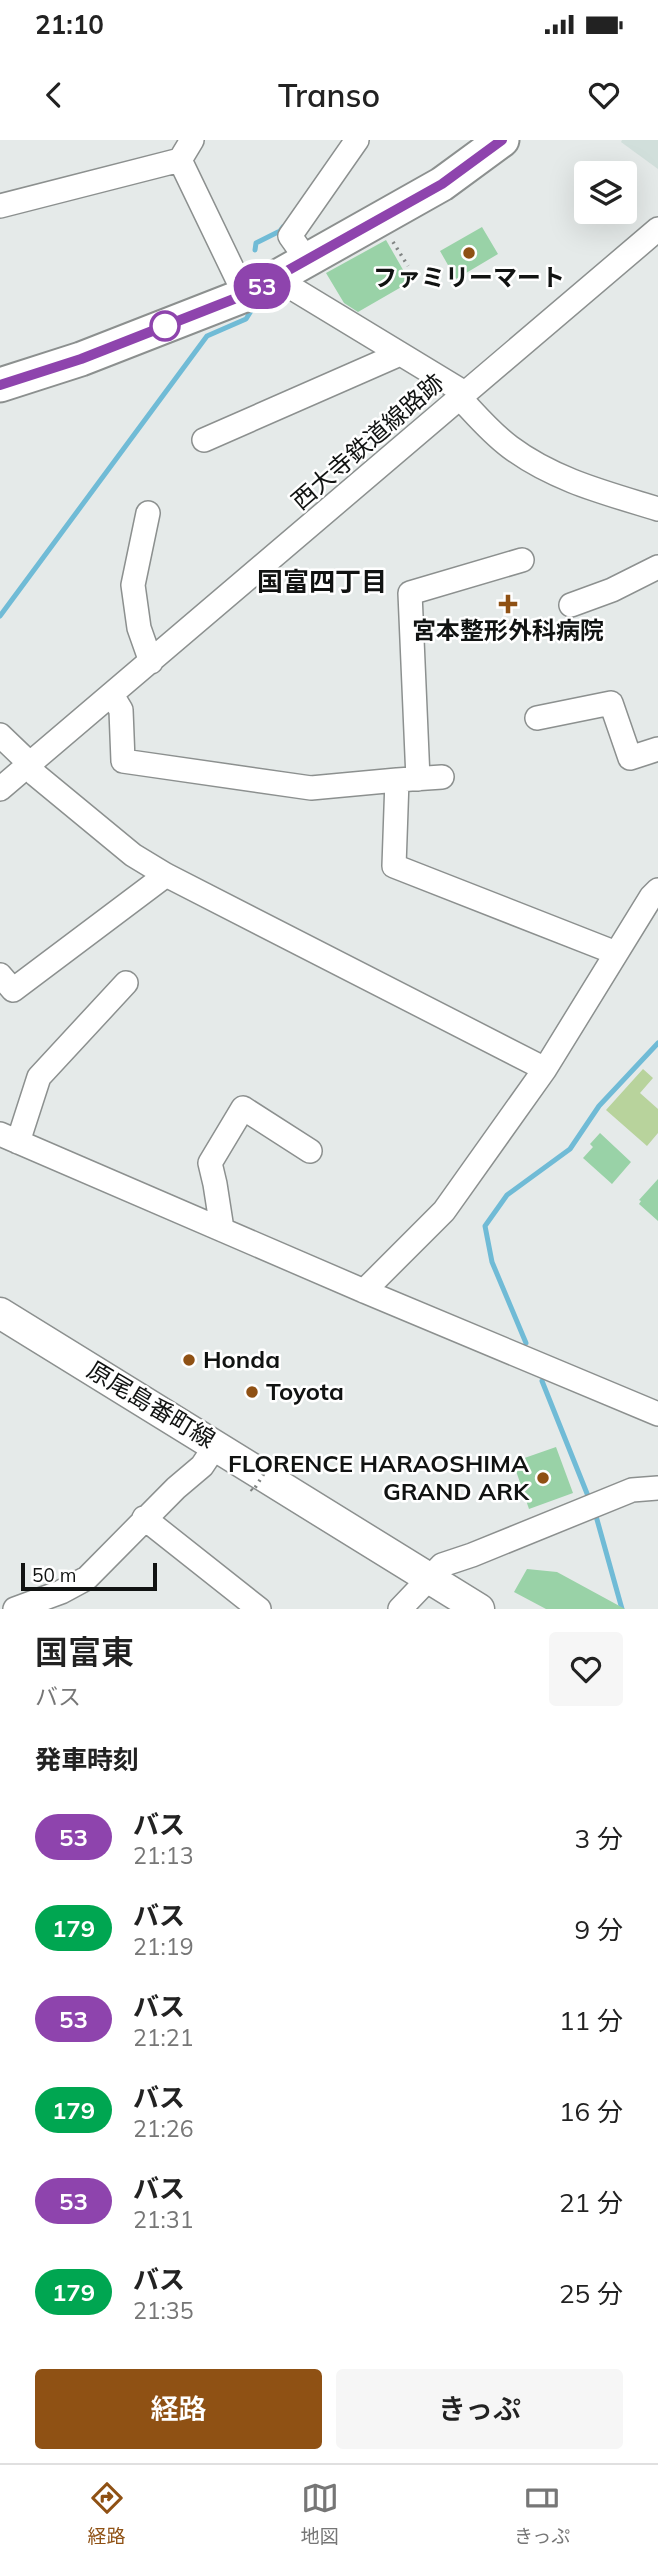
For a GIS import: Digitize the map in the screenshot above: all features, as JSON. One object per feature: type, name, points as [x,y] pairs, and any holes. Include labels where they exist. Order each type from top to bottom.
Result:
[{"type":"highway","points":[[296,261],[475,140]]},
{"type":"highway","points":[[0,385],[81,359],[296,261],[442,184],[502,140]]},
{"type":"highway","points":[[0,368],[240,288]]},
{"type":"main road","name":"原尾島番町線","points":[[3,1320],[216,1445],[479,1609]]},
{"type":"street","points":[[357,140],[290,236],[296,261],[287,285],[463,396],[509,446],[537,465],[573,482],[658,509]]},
{"type":"street","points":[[0,206],[186,150],[240,288]]},
{"type":"street","name":"西大寺鉄道線路跡","points":[[0,789],[658,229]]},
{"type":"street","points":[[204,440],[400,354]]},
{"type":"street","points":[[148,513],[133,585],[139,628],[150,662]]},
{"type":"street","points":[[522,560],[410,593],[408,780],[394,866],[616,953]]},
{"type":"street","points":[[571,605],[612,590],[658,567]]},
{"type":"street","points":[[112,695],[121,710],[123,761],[311,788],[442,777]]},
{"type":"street","points":[[537,718],[611,703],[630,758],[658,748]]},
{"type":"street","points":[[0,735],[29,764],[36,775],[133,855],[166,875],[545,1069]]},
{"type":"street","points":[[0,975],[13,990],[166,875]]},
{"type":"street","points":[[363,1291],[444,1211],[545,1069],[651,897],[658,890]]},
{"type":"street","points":[[126,984],[39,1077],[9,1138],[363,1291],[658,1414]]},
{"type":"street","points":[[222,1229],[210,1163],[243,1108],[310,1151]]},
{"type":"street","points":[[0,1598],[24,1608],[87,1578],[144,1518],[202,1466],[216,1445]]},
{"type":"street","points":[[400,1609],[442,1565],[451,1560],[484,1550],[632,1490],[658,1488]]},
{"type":"street","points":[[144,1518],[260,1609]]},
{"type":"path","points":[[389,244],[393,241],[408,266]]},
{"type":"path","points":[[251,1489],[253,1491],[275,1456],[277,1458]]},
{"type":"shaded area","points":[[658,140],[658,169],[621,142]]},
{"type":"green space","points":[[643,1069],[653,1078],[640,1093],[658,1109],[658,1133],[647,1146],[606,1110]]},
{"type":"building","name":"ファミリーマート","points":[[482,227],[498,254],[456,279],[440,251]]},
{"type":"building","points":[[386,240],[410,282],[358,312],[344,303],[326,273]]},
{"type":"building","points":[[600,1133],[631,1162],[612,1184],[583,1158]]},
{"type":"building","points":[[658,1179],[658,1221],[639,1204],[639,1200]]},
{"type":"building","name":"FLORENCE HARAOSHIMA GRAND ARK","points":[[556,1447],[573,1493],[529,1509],[513,1462]]},
{"type":"building","points":[[527,1569],[557,1572],[625,1609],[546,1609],[514,1592]]},
{"type":"waterway","points":[[255,250],[256,243],[283,227]]},
{"type":"waterway","points":[[0,616],[207,336],[246,319],[251,311]]},
{"type":"waterway","points":[[526,1343],[492,1262],[485,1226],[507,1195],[570,1149],[599,1106],[658,1043]]},
{"type":"waterway","points":[[542,1381],[590,1501]]},
{"type":"waterway","points":[[596,1516],[622,1609]]},
{"type":"bus line","name":"53","points":[[0,385],[81,359],[244,295],[442,184],[502,140]]},
{"type":"place","name":"ファミリーマート","points":[[469,253]]},
{"type":"place","name":"宮本整形外科病院","points":[[508,604]]},
{"type":"place","name":"Honda","points":[[189,1360]]},
{"type":"place","name":"Toyota","points":[[252,1392]]},
{"type":"place","name":"FLORENCE HARAOSHIMA GRAND ARK","points":[[543,1478]]},
{"type":"district","name":"国富四丁目","points":[[322,582]]}]
